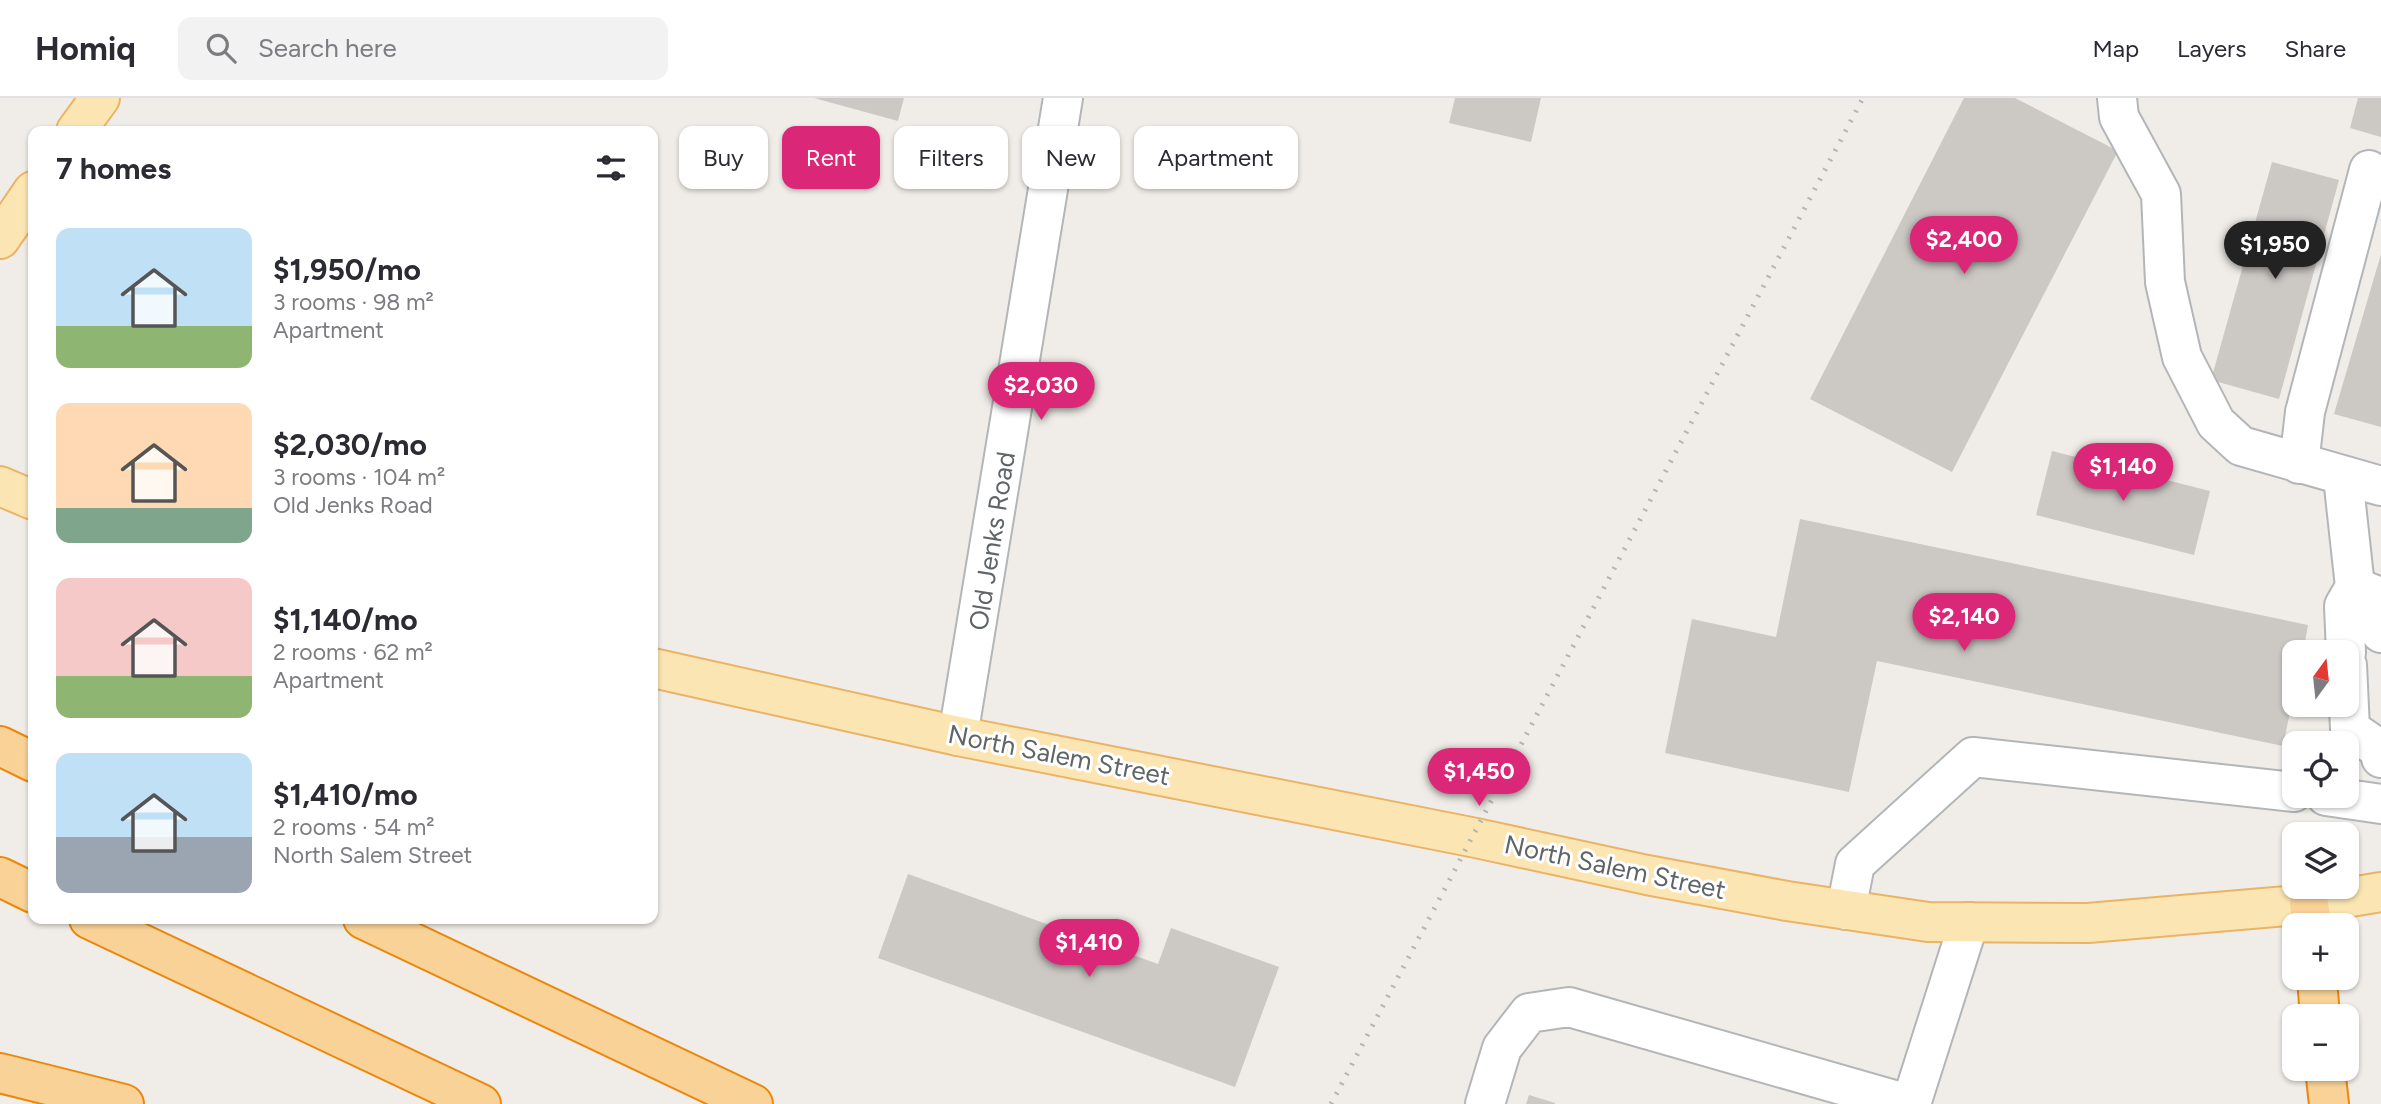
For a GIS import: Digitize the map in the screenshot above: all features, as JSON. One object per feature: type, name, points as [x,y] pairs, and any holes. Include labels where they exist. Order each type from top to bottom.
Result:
[{"type":"highway","points":[[0,746],[28,760]]},
{"type":"highway","points":[[0,877],[28,890]]},
{"type":"highway","points":[[100,924],[481,1104]]},
{"type":"highway","points":[[374,924],[753,1104]]},
{"type":"highway","points":[[0,1073],[124,1104]]},
{"type":"highway","points":[[2326,1081],[2329,1104]]},
{"type":"main road","points":[[80,126],[100,98]]},
{"type":"main road","points":[[0,239],[28,198]]},
{"type":"main road","points":[[0,486],[28,498]]},
{"type":"main road","name":"North Salem Street","points":[[658,669],[958,736],[1476,838],[1647,875],[1846,910],[1928,922],[2088,923],[2282,916]]},
{"type":"main road","name":"North Salem Street","points":[[2317,913],[2381,892]]},
{"type":"street","name":"Old Jenks Road","points":[[958,736],[1063,98]]},
{"type":"street","points":[[2117,98],[2119,117],[2161,194],[2165,282],[2182,357],[2216,423],[2241,446],[2381,486]]},
{"type":"street","points":[[2299,464],[2305,412],[2369,170]]},
{"type":"street","points":[[2343,477],[2356,587],[2344,606],[2345,640]]},
{"type":"street","points":[[2356,587],[2375,595],[2381,633]]},
{"type":"street","points":[[2349,718],[2350,729],[2380,751]]},
{"type":"street","points":[[1846,910],[1855,864],[1973,757],[2282,791]]},
{"type":"street","points":[[2359,801],[2381,804]]},
{"type":"street","points":[[1485,1104],[1502,1048],[1529,1013],[1569,1007],[1909,1104],[1969,922]]},
{"type":"building","points":[[814,98],[904,98],[898,121]]},
{"type":"building","points":[[1455,98],[1541,98],[1531,142],[1449,123]]},
{"type":"building","points":[[1964,98],[2015,98],[2118,151],[1952,472],[1810,399]]},
{"type":"building","points":[[2358,98],[2381,98],[2381,137],[2350,128]]},
{"type":"building","points":[[2272,162],[2339,180],[2279,399],[2211,380]]},
{"type":"building","points":[[2381,254],[2381,427],[2334,414]]},
{"type":"building","points":[[2052,451],[2210,491],[2194,555],[2036,515]]},
{"type":"building","points":[[1800,519],[2308,625],[2305,640],[2282,640],[2282,718],[2289,718],[2286,731],[2282,731],[2282,746],[1877,661],[1849,792],[1665,753],[1692,619],[1776,637]]},
{"type":"building","points":[[908,874],[1158,964],[1171,928],[1279,967],[1235,1087],[878,958]]},
{"type":"building","points":[[1529,1095],[1555,1103],[1555,1104],[1526,1104]]},
{"type":"railway","points":[[1331,1104],[1863,98]]}]
